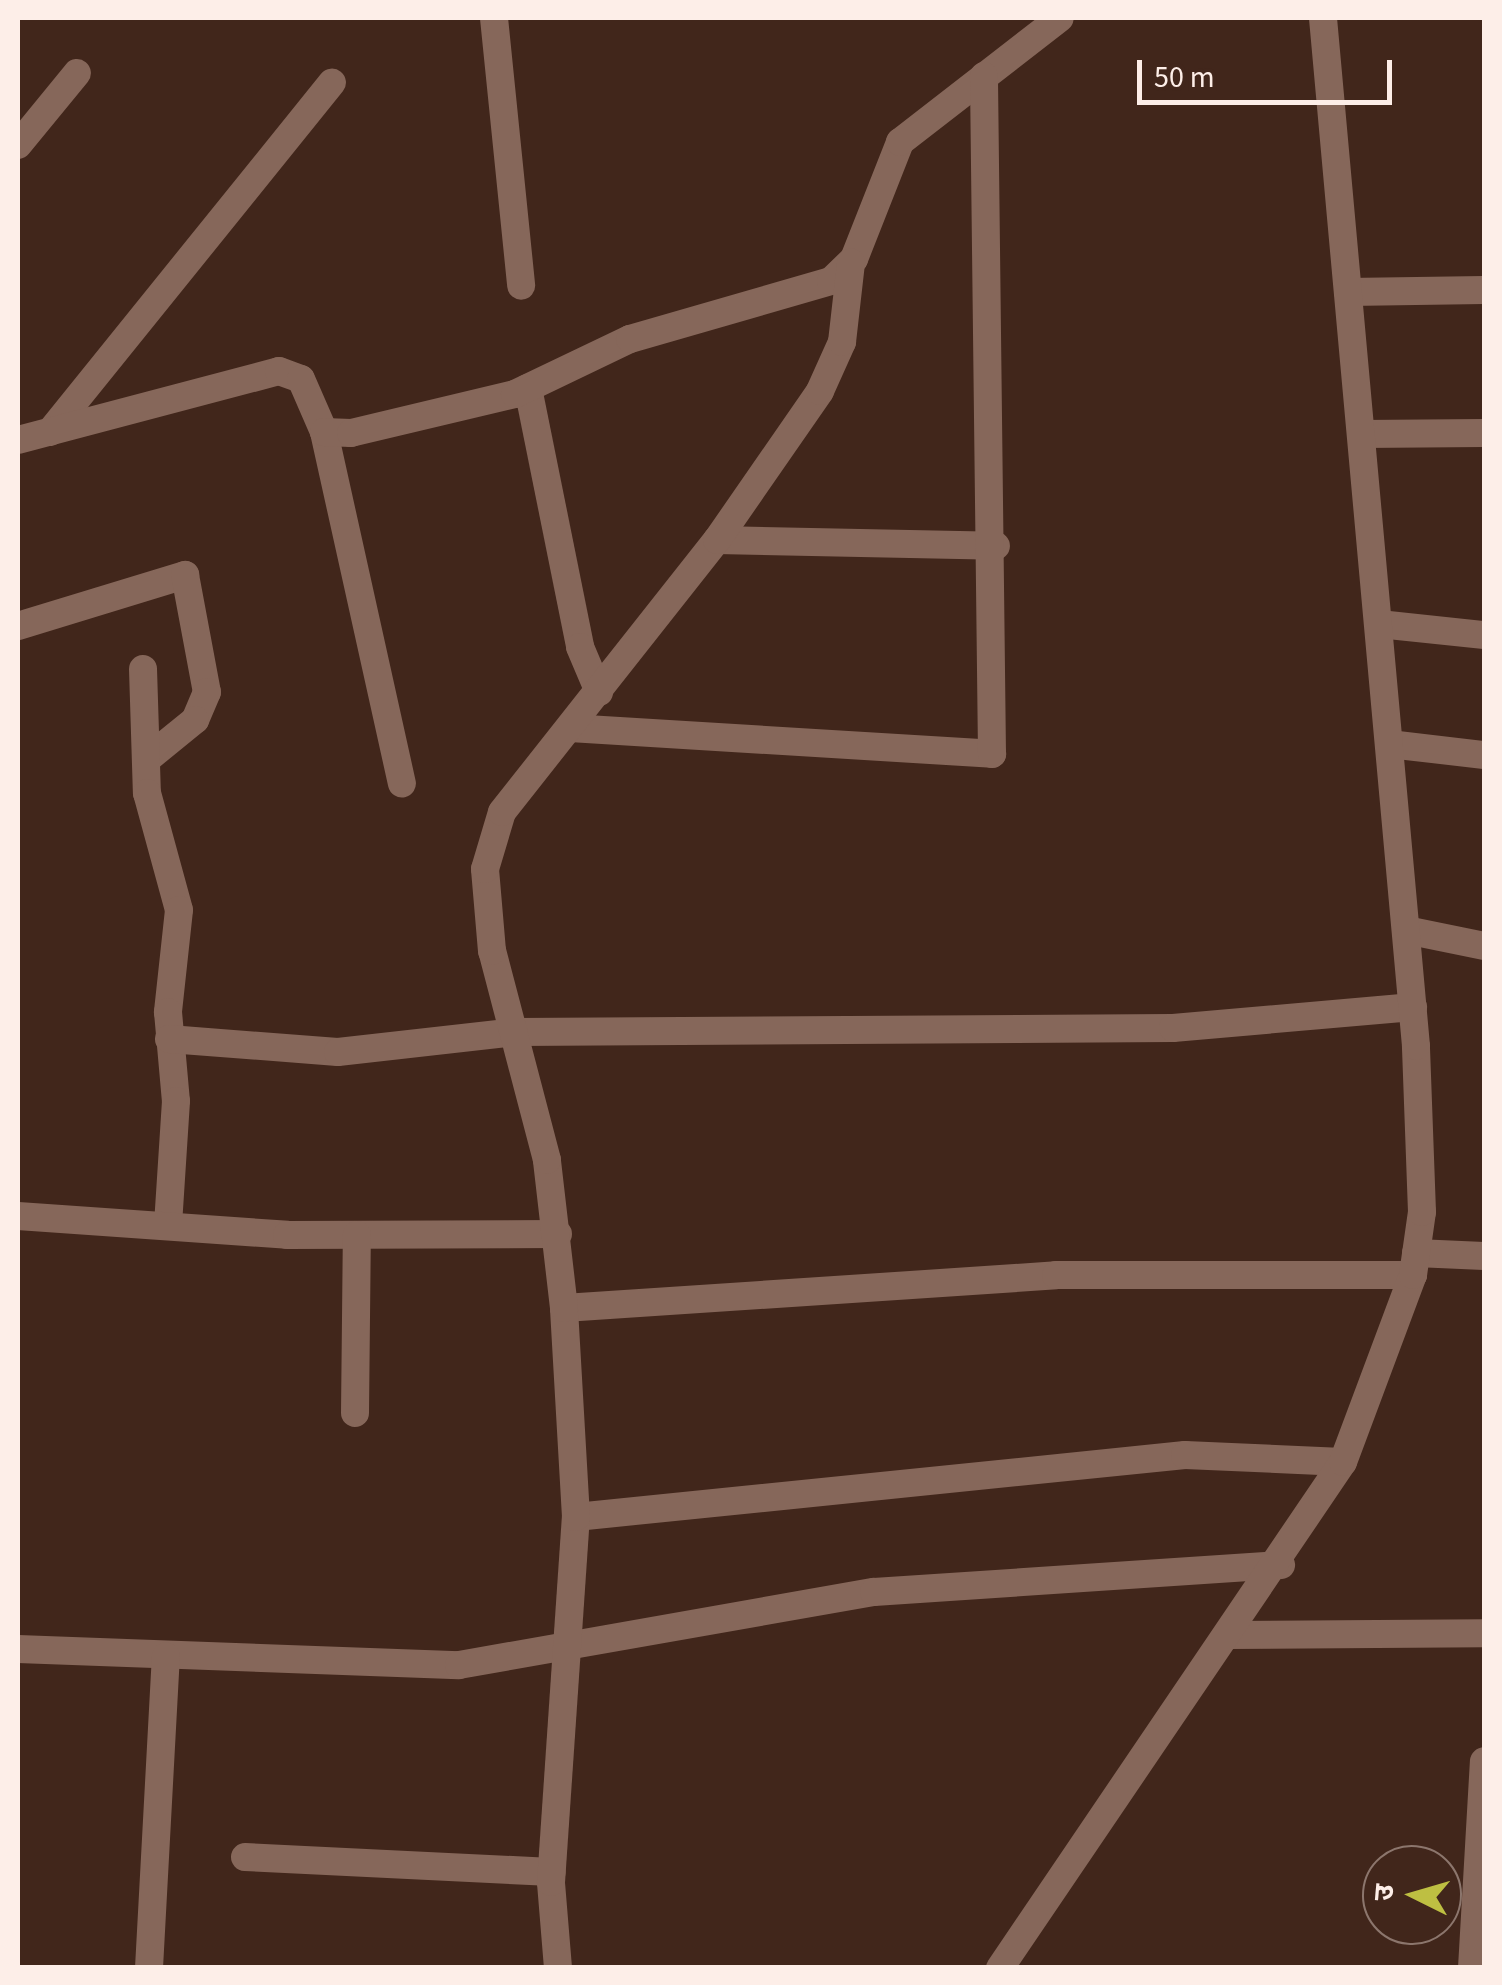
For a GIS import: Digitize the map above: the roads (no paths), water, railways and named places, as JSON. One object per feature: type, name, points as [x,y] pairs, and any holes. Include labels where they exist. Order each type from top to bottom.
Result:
[{"type":"street","points":[[494,18],[521,286]]},
{"type":"street","points":[[558,1968],[552,1872],[576,1517],[564,1308],[558,1234],[516,1032],[492,951],[488,853],[502,812],[718,540],[835,362],[851,263],[895,149],[1060,18]]},
{"type":"street","points":[[1000,1968],[1248,1636],[1281,1565],[1343,1462],[1430,1259],[1413,1007],[1422,933],[1392,625],[1381,434],[1364,292],[1322,18]]},
{"type":"street","points":[[18,144],[77,73]]},
{"type":"street","points":[[570,728],[986,759],[996,546],[984,76]]},
{"type":"street","points":[[50,432],[332,83]]},
{"type":"street","points":[[324,432],[444,414],[528,388],[630,339],[820,285],[851,263]]},
{"type":"street","points":[[1364,292],[1484,290]]},
{"type":"street","points":[[18,440],[278,371],[301,379],[324,432],[402,783]]},
{"type":"street","points":[[528,388],[580,647],[599,692]]},
{"type":"street","points":[[1381,434],[1484,433]]},
{"type":"street","points":[[718,540],[996,546]]},
{"type":"street","points":[[18,626],[185,574],[207,692],[195,720],[147,758]]},
{"type":"street","points":[[1392,625],[1484,635]]},
{"type":"street","points":[[143,669],[150,812],[178,890],[169,1039],[176,1102],[168,1226]]},
{"type":"street","points":[[1405,746],[1484,755]]},
{"type":"street","points":[[1422,933],[1484,946]]},
{"type":"street","points":[[169,1039],[338,1052],[516,1032],[1173,1028],[1413,1007]]},
{"type":"street","points":[[18,1216],[357,1235],[558,1234]]},
{"type":"street","points":[[355,1413],[357,1235]]},
{"type":"street","points":[[564,1308],[1073,1275],[1484,1256]]},
{"type":"street","points":[[576,1517],[1167,1457],[1343,1462]]},
{"type":"street","points":[[18,1649],[419,1668],[570,1649],[874,1592],[1281,1565]]},
{"type":"street","points":[[1248,1636],[1484,1634]]},
{"type":"street","points":[[149,1968],[166,1656]]},
{"type":"street","points":[[1472,1968],[1484,1760]]},
{"type":"street","points":[[245,1857],[552,1872]]}]
